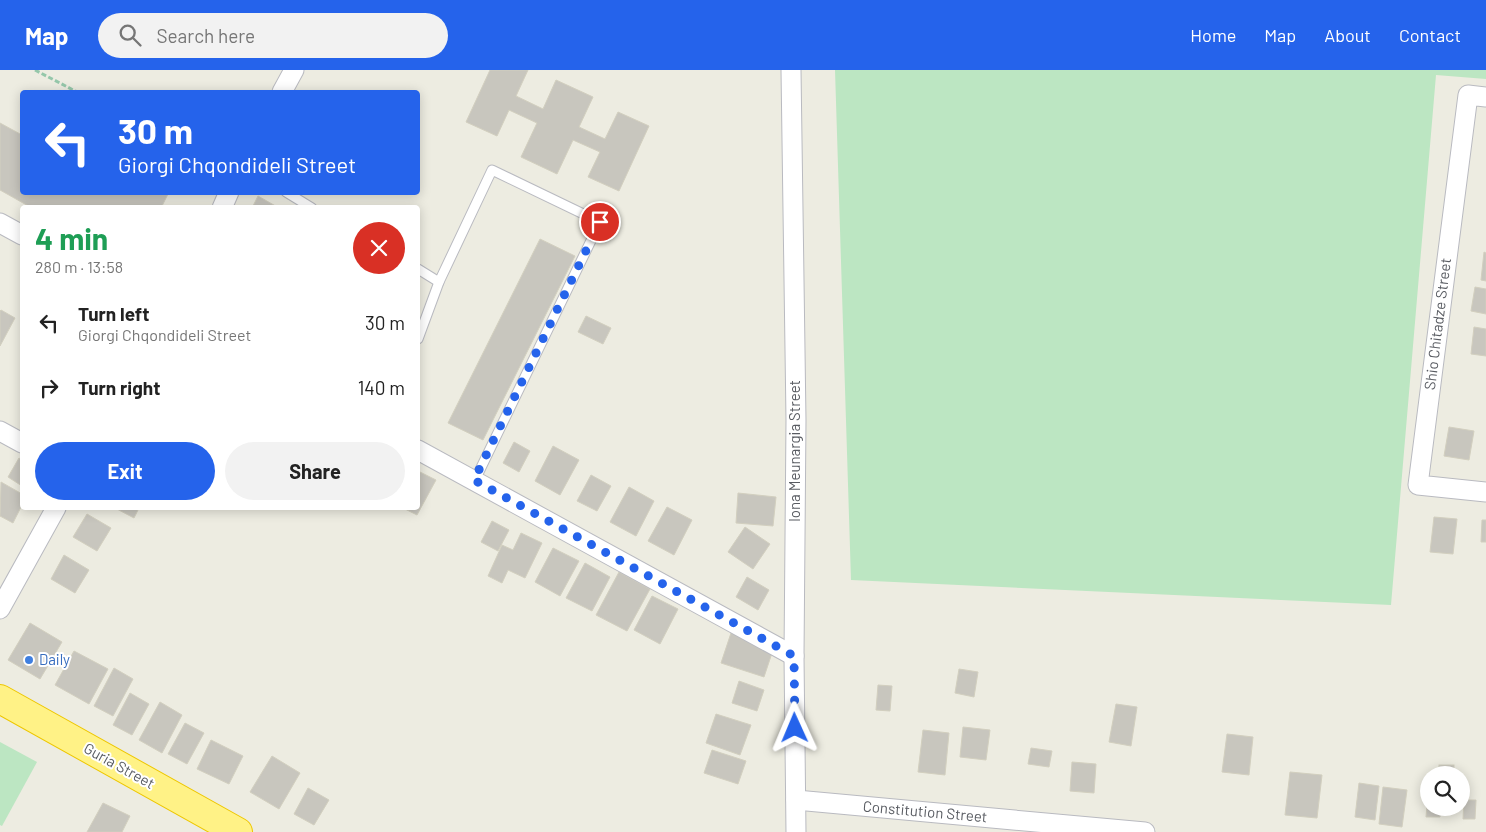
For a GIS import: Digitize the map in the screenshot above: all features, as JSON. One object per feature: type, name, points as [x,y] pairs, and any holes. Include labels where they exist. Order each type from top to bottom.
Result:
[{"type":"highway","name":"Guria Street","points":[[0,699],[238,832]]},
{"type":"street","points":[[283,90],[294,70]]},
{"type":"street","name":"Iona Meunargia Street","points":[[791,70],[796,420],[794,656],[796,832]]},
{"type":"street","name":"Shio Chitadze Street","points":[[1477,96],[1418,485],[1486,492]]},
{"type":"street","points":[[0,223],[20,234]]},
{"type":"street","points":[[0,431],[20,442]]},
{"type":"street","points":[[420,451],[794,656]]},
{"type":"street","points":[[0,609],[55,510]]},
{"type":"street","name":"Constitution Street","points":[[796,800],[1144,832]]},
{"type":"lane","points":[[420,334],[439,282],[492,170],[600,222],[474,480]]},
{"type":"lane","points":[[291,195],[307,205]]},
{"type":"lane","points":[[420,270],[439,282]]},
{"type":"path","points":[[36,70],[73,90]]},
{"type":"green space","points":[[835,70],[1486,70],[1486,79],[1436,75],[1391,605],[851,580]]},
{"type":"green space","points":[[0,742],[37,762],[2,826],[0,825]]},
{"type":"building","points":[[490,70],[528,70],[516,96],[543,109],[556,80],[593,97],[579,127],[605,139],[618,112],[649,126],[619,191],[588,177],[600,152],[573,140],[557,174],[521,157],[537,123],[509,110],[497,136],[466,122]]},
{"type":"building","points":[[0,123],[20,134],[20,195],[168,195],[162,205],[27,205],[0,190]]},
{"type":"building","points":[[258,196],[274,205],[254,205]]},
{"type":"building","points":[[540,239],[575,256],[483,440],[448,423]]},
{"type":"building","points":[[1484,252],[1486,253],[1486,281],[1481,280]]},
{"type":"building","points":[[1475,287],[1486,289],[1486,314],[1471,311]]},
{"type":"building","points":[[0,311],[15,318],[0,346]]},
{"type":"building","points":[[586,316],[611,328],[603,344],[578,332]]},
{"type":"building","points":[[1474,327],[1486,329],[1486,356],[1471,354]]},
{"type":"building","points":[[1449,427],[1474,431],[1469,460],[1444,456]]},
{"type":"building","points":[[514,442],[530,451],[519,472],[503,463]]},
{"type":"building","points":[[553,446],[579,460],[560,495],[535,481]]},
{"type":"building","points":[[19,458],[20,485],[8,477]]},
{"type":"building","points":[[420,472],[436,480],[420,509]]},
{"type":"building","points":[[591,475],[611,486],[597,511],[577,501]]},
{"type":"building","points":[[1,482],[20,493],[20,509],[13,523],[0,516]]},
{"type":"building","points":[[629,487],[654,501],[636,536],[610,522]]},
{"type":"building","points":[[738,493],[776,497],[773,526],[736,523]]},
{"type":"building","points":[[667,507],[692,520],[674,555],[648,541]]},
{"type":"building","points":[[119,510],[138,510],[134,518]]},
{"type":"building","points":[[407,510],[420,510],[417,515]]},
{"type":"building","points":[[87,514],[111,528],[97,551],[73,537]]},
{"type":"building","points":[[1434,517],[1457,519],[1453,554],[1430,552]]},
{"type":"building","points":[[1482,520],[1486,520],[1486,542],[1481,542]]},
{"type":"building","points":[[492,521],[509,530],[498,551],[481,542]]},
{"type":"building","points":[[745,527],[770,544],[753,569],[728,552]]},
{"type":"building","points":[[521,533],[542,543],[525,578],[508,570],[502,583],[488,576],[502,545],[513,550]]},
{"type":"building","points":[[553,548],[579,561],[560,596],[535,582]]},
{"type":"building","points":[[64,555],[89,570],[75,593],[51,579]]},
{"type":"building","points":[[585,563],[610,577],[592,611],[566,598]]},
{"type":"building","points":[[619,572],[650,589],[627,631],[596,615]]},
{"type":"building","points":[[747,577],[769,590],[758,610],[736,597]]},
{"type":"building","points":[[652,596],[678,609],[660,644],[634,630]]},
{"type":"building","points":[[30,623],[62,642],[40,679],[8,660]]},
{"type":"building","points":[[731,633],[774,647],[764,677],[721,663]]},
{"type":"building","points":[[74,651],[108,669],[89,704],[55,685]]},
{"type":"building","points":[[114,668],[133,679],[113,716],[94,706]]},
{"type":"building","points":[[959,669],[978,672],[974,697],[955,693]]},
{"type":"building","points":[[739,681],[764,690],[757,711],[732,703]]},
{"type":"building","points":[[878,685],[892,686],[890,711],[876,710]]},
{"type":"building","points":[[130,693],[149,704],[132,735],[113,725]]},
{"type":"building","points":[[160,702],[182,715],[162,753],[139,740]]},
{"type":"building","points":[[1116,704],[1137,707],[1131,746],[1109,742]]},
{"type":"building","points":[[716,714],[751,725],[740,755],[706,743]]},
{"type":"building","points":[[185,723],[204,733],[187,764],[168,754]]},
{"type":"building","points":[[963,727],[990,730],[986,760],[960,757]]},
{"type":"building","points":[[923,730],[949,733],[945,775],[918,772]]},
{"type":"building","points":[[1227,734],[1253,737],[1249,775],[1222,772]]},
{"type":"building","points":[[211,740],[243,756],[229,784],[197,769]]},
{"type":"building","points":[[1031,748],[1052,751],[1049,767],[1028,764]]},
{"type":"building","points":[[712,750],[746,761],[738,784],[704,773]]},
{"type":"building","points":[[272,756],[300,773],[279,809],[250,792]]},
{"type":"building","points":[[1072,762],[1096,764],[1094,793],[1070,791]]},
{"type":"building","points":[[1290,772],[1322,775],[1317,818],[1285,815]]},
{"type":"building","points":[[1359,783],[1379,786],[1375,820],[1355,817]]},
{"type":"building","points":[[1383,787],[1407,790],[1402,827],[1379,824]]},
{"type":"building","points":[[308,788],[329,800],[314,825],[294,814]]},
{"type":"building","points":[[1470,800],[1476,800],[1475,819],[1463,819],[1463,816],[1470,816]]},
{"type":"building","points":[[103,803],[130,816],[122,832],[87,832]]},
{"type":"place","name":"Daily","points":[[29,660]]},
{"type":"route","points":[[600,222],[474,480],[794,656],[795,728]]}]
